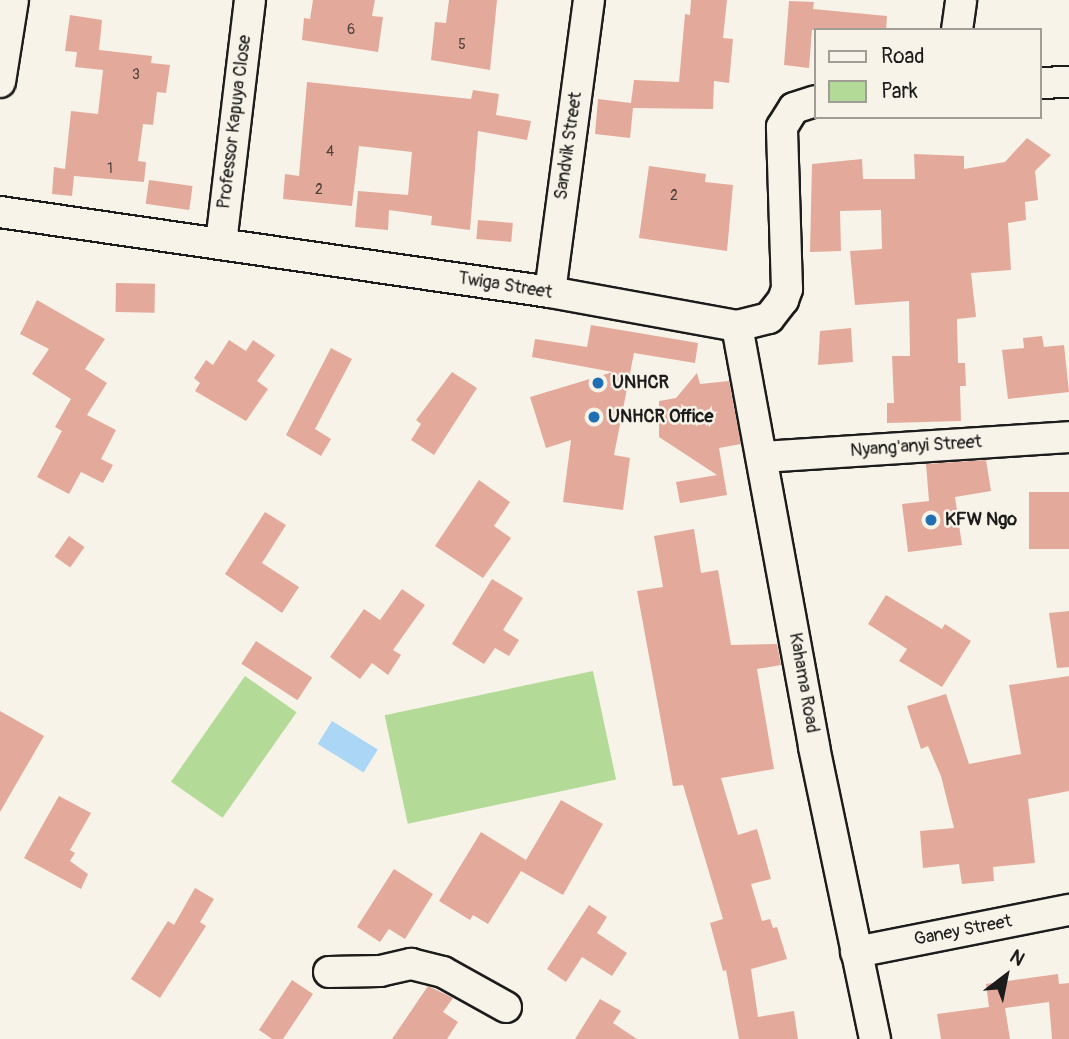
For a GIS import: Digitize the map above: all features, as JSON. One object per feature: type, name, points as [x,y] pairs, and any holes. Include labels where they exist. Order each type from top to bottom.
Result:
[{"type":"street","points":[[0,82],[13,0]]},
{"type":"street","name":"Professor Kapuya Close","points":[[221,243],[250,0]]},
{"type":"street","name":"Sandvik Street","points":[[550,292],[589,0]]},
{"type":"street","points":[[957,28],[961,0]]},
{"type":"street","points":[[1041,83],[1069,82]]},
{"type":"street","name":"Twiga Street","points":[[0,212],[550,292],[737,327],[769,317],[783,300],[787,289],[782,127],[794,108],[814,102]]},
{"type":"street","name":"Kahama Road","points":[[737,327],[875,1039]]},
{"type":"street","name":"Nyang'anyi Street","points":[[762,457],[1069,437]]},
{"type":"street","name":"Ganey Street","points":[[856,952],[1069,910]]},
{"type":"street","points":[[329,972],[380,971],[411,964],[443,972],[506,1007]]},
{"type":"green space","points":[[593,671],[616,780],[408,824],[385,715]]},
{"type":"green space","points":[[245,676],[297,712],[223,818],[171,782]]},
{"type":"water","points":[[332,721],[378,750],[363,773],[318,744]]},
{"type":"building","points":[[313,0],[375,0],[372,16],[383,17],[378,52],[302,40],[304,18],[310,19]]},
{"type":"building","points":[[449,0],[497,0],[490,70],[431,60],[435,22],[446,23]]},
{"type":"building","points":[[691,0],[727,0],[723,38],[733,39],[729,83],[714,81],[713,109],[633,108],[630,138],[595,134],[598,99],[631,103],[634,80],[679,82],[685,14],[690,15]]},
{"type":"building","points":[[789,1],[814,2],[813,9],[887,16],[886,28],[814,28],[809,68],[784,65]]},
{"type":"building","points":[[70,15],[102,20],[99,50],[152,56],[151,63],[170,65],[166,93],[157,92],[153,125],[143,124],[138,161],[146,162],[144,182],[74,176],[72,196],[52,194],[54,167],[65,169],[71,111],[98,114],[103,70],[75,67],[77,52],[65,51]]},
{"type":"building","points":[[307,82],[471,99],[473,90],[499,94],[496,115],[531,121],[527,140],[478,131],[470,230],[431,225],[432,216],[389,210],[388,230],[355,227],[358,191],[408,195],[412,152],[359,146],[352,206],[283,199],[285,174],[299,176]]},
{"type":"building","points":[[1027,138],[1051,155],[1035,171],[1038,200],[1025,202],[1026,220],[1008,223],[1011,270],[971,273],[976,317],[957,319],[958,363],[965,363],[966,386],[960,386],[961,421],[887,423],[887,403],[894,403],[892,356],[910,356],[909,301],[855,305],[850,251],[882,249],[881,210],[840,211],[841,251],[810,252],[812,164],[862,159],[863,179],[915,179],[914,154],[964,156],[964,169],[1005,162]]},
{"type":"building","points":[[649,166],[706,174],[705,182],[733,185],[727,251],[639,238]]},
{"type":"building","points":[[149,180],[193,186],[189,210],[146,204]]},
{"type":"building","points":[[478,220],[513,223],[511,242],[476,239]]},
{"type":"building","points":[[116,283],[155,284],[154,313],[115,312]]},
{"type":"building","points":[[37,300],[105,339],[85,369],[107,383],[87,415],[116,430],[101,459],[113,465],[103,483],[81,472],[69,494],[37,477],[62,431],[55,427],[71,399],[32,374],[49,349],[20,334]]},
{"type":"building","points":[[591,325],[698,343],[695,363],[634,353],[614,455],[630,458],[623,510],[563,502],[571,440],[546,448],[530,397],[613,372],[532,357],[535,339],[587,347]]},
{"type":"building","points":[[851,328],[853,362],[818,365],[820,331]]},
{"type":"building","points":[[1042,336],[1044,347],[1064,345],[1069,392],[1008,399],[1002,350],[1024,348],[1023,338]]},
{"type":"building","points":[[229,340],[246,351],[253,340],[275,355],[257,381],[268,389],[246,421],[195,391],[200,383],[194,378],[206,360],[213,365]]},
{"type":"building","points":[[331,348],[352,359],[315,429],[331,439],[321,456],[286,435]]},
{"type":"building","points":[[452,372],[477,388],[434,455],[411,440],[421,424],[416,420]]},
{"type":"building","points":[[697,373],[700,384],[729,381],[741,444],[719,448],[727,495],[680,503],[676,482],[717,475],[659,437],[659,401],[676,398]]},
{"type":"building","points":[[986,460],[991,491],[955,497],[962,545],[908,552],[902,504],[929,501],[926,464]]},
{"type":"building","points":[[479,480],[510,502],[494,526],[511,538],[483,578],[435,546]]},
{"type":"building","points":[[1029,492],[1069,492],[1069,549],[1029,549]]},
{"type":"building","points":[[265,512],[286,525],[262,563],[299,587],[282,613],[225,574]]},
{"type":"building","points":[[694,529],[701,573],[718,570],[731,645],[777,644],[781,665],[757,669],[774,769],[721,778],[738,835],[757,829],[771,879],[751,884],[762,921],[770,919],[773,928],[777,927],[787,959],[751,969],[758,1017],[794,1011],[798,1039],[739,1039],[726,970],[723,971],[710,923],[723,919],[683,785],[673,786],[637,591],[663,587],[654,536]]},
{"type":"building","points":[[69,536],[85,547],[70,567],[55,556]]},
{"type":"building","points":[[492,579],[523,598],[503,630],[519,640],[509,656],[495,648],[484,664],[452,644]]},
{"type":"building","points":[[402,589],[425,605],[393,650],[401,655],[388,675],[372,663],[360,679],[330,657],[364,609],[380,620]]},
{"type":"building","points":[[886,595],[942,629],[945,624],[971,641],[942,687],[899,661],[907,649],[868,624]]},
{"type":"building","points":[[1069,611],[1069,667],[1057,668],[1049,613]]},
{"type":"building","points":[[256,641],[312,677],[297,700],[241,664]]},
{"type":"building","points":[[1069,676],[1069,791],[1028,799],[1035,863],[993,867],[994,881],[962,884],[959,864],[923,868],[920,831],[954,828],[941,776],[928,746],[921,749],[907,706],[946,694],[969,764],[1021,754],[1009,685]]},
{"type":"building","points":[[0,711],[44,736],[0,812]]},
{"type":"building","points":[[59,796],[91,813],[70,850],[75,853],[70,861],[88,874],[81,889],[24,858]]},
{"type":"building","points":[[561,800],[603,824],[563,895],[521,871],[488,924],[473,915],[470,920],[439,901],[481,832],[526,860]]},
{"type":"building","points":[[394,869],[433,894],[405,939],[389,929],[380,942],[357,927]]},
{"type":"building","points":[[195,888],[214,899],[200,922],[206,926],[160,998],[131,979],[168,921],[174,925]]},
{"type":"building","points":[[589,905],[607,917],[597,933],[627,953],[612,976],[582,957],[566,982],[547,969]]},
{"type":"building","points":[[1058,974],[1059,984],[1069,983],[1069,1039],[1052,1039],[1049,1002],[1005,1008],[1010,1039],[941,1039],[937,1014],[989,1007],[986,984]]},
{"type":"building","points":[[292,980],[313,994],[283,1039],[272,1039],[259,1030]]},
{"type":"building","points":[[428,986],[453,998],[443,1012],[458,1022],[447,1039],[392,1039]]},
{"type":"building","points":[[600,999],[621,1011],[613,1023],[637,1039],[575,1039]]},
{"type":"place","name":"UNHCR","points":[[598,383]]},
{"type":"place","name":"UNHCR Office","points":[[594,417]]},
{"type":"place","name":"KFW Ngo","points":[[931,520]]}]
